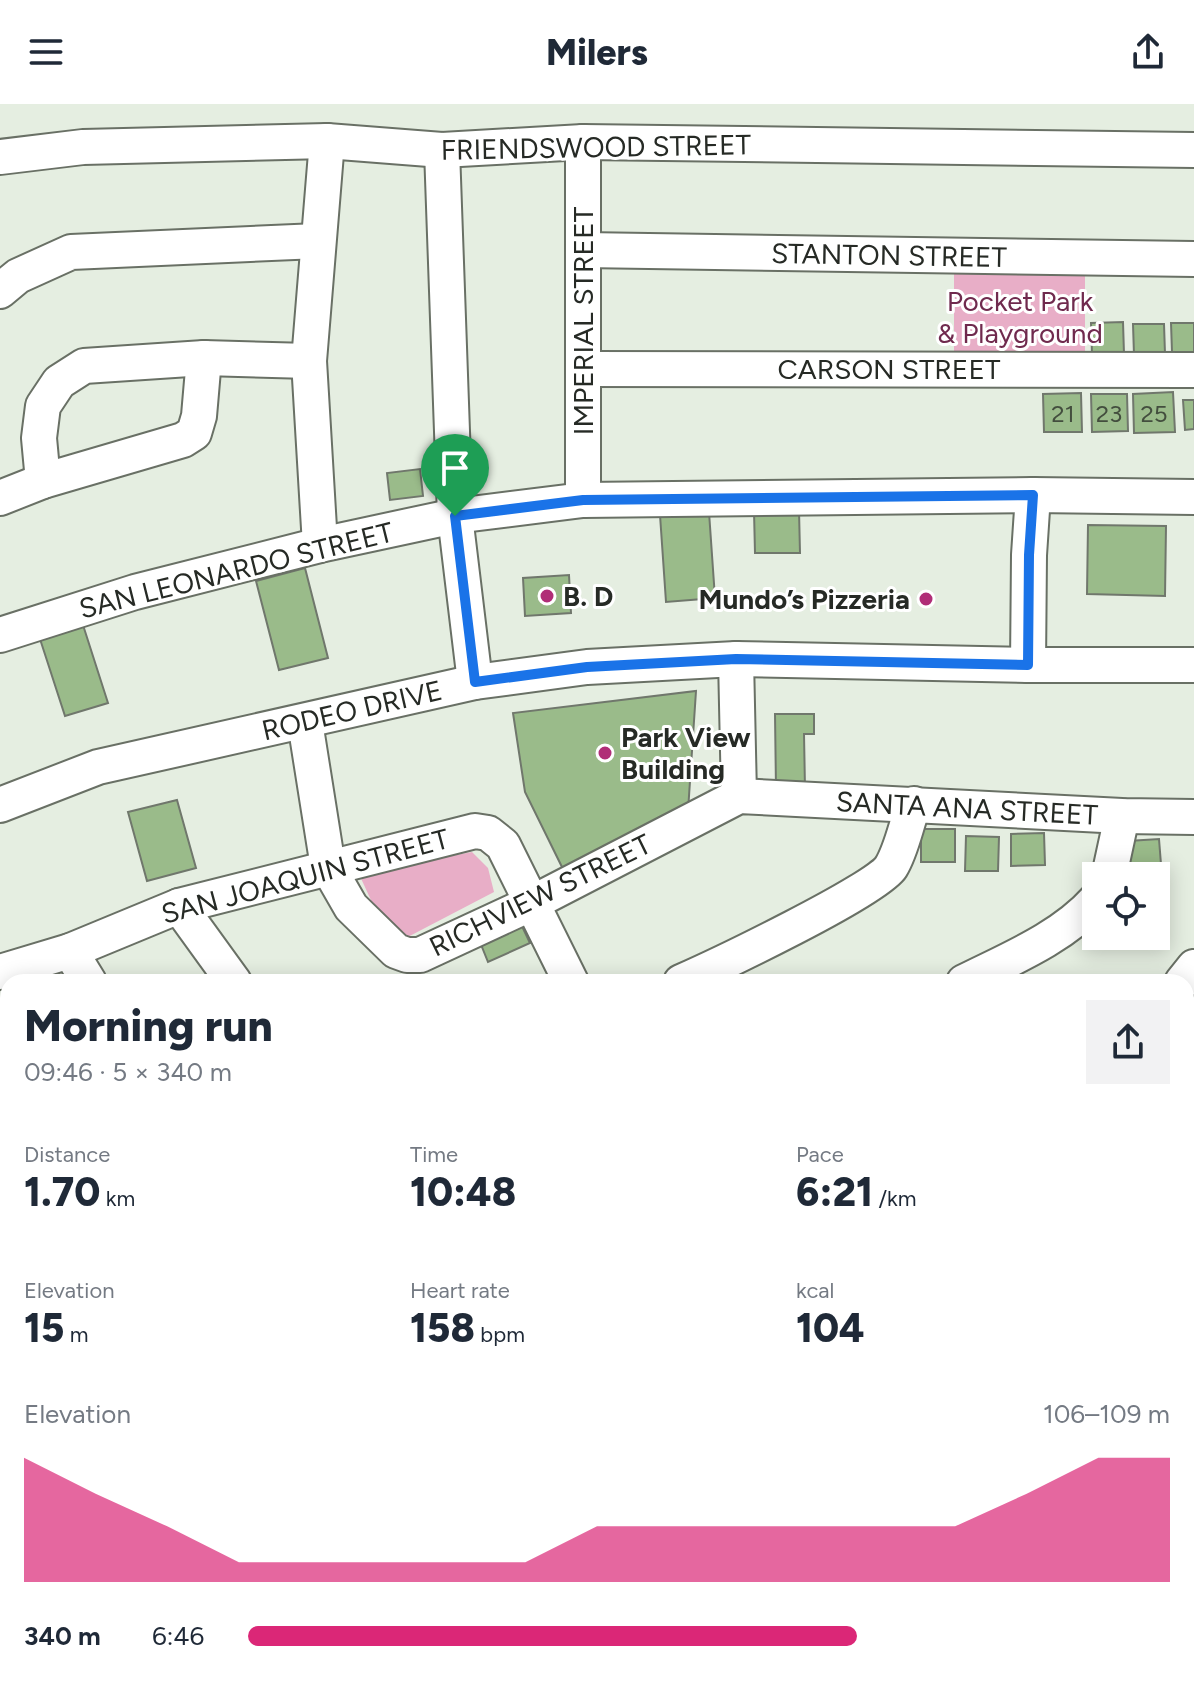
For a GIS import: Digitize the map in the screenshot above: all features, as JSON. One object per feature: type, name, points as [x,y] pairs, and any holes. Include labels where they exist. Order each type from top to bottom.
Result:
[{"type":"street","name":"FRIENDSWOOD STREET","points":[[0,157],[83,147],[327,141],[442,150],[583,142],[1194,150]]},
{"type":"street","points":[[320,545],[309,361],[327,141]]},
{"type":"street","name":"IMPERIAL STREET","points":[[583,142],[583,500]]},
{"type":"street","points":[[442,150],[455,516],[475,682]]},
{"type":"street","points":[[0,291],[18,276],[71,252],[318,241]]},
{"type":"street","name":"STANTON STREET","points":[[583,250],[1194,259]]},
{"type":"street","points":[[43,481],[39,438],[43,406],[59,382],[84,366],[204,358],[309,361]]},
{"type":"street","points":[[0,498],[43,481],[183,440],[194,433],[199,416],[204,358]]},
{"type":"street","name":"CARSON STREET","points":[[583,369],[1194,370]]},
{"type":"street","points":[[1028,665],[1033,495]]},
{"type":"street","name":"SAN LEONARDO STREET","points":[[0,635],[135,592],[320,545],[455,516],[583,500],[1033,495],[1194,497]]},
{"type":"street","points":[[736,659],[739,796]]},
{"type":"street","name":"RODEO DRIVE","points":[[0,805],[98,767],[475,682],[587,667],[736,659],[1194,665]]},
{"type":"street","name":"RICHVIEW STREET","points":[[305,722],[328,867],[351,907],[396,951],[407,955],[420,955],[532,903],[739,796]]},
{"type":"street","name":"SANTA ANA STREET","points":[[739,796],[1194,817]]},
{"type":"street","points":[[718,974],[883,876],[891,867],[914,804]]},
{"type":"street","points":[[1112,862],[1122,816]]},
{"type":"street","name":"SAN JOAQUIN STREET","points":[[0,972],[70,951],[179,906],[475,831],[488,833],[503,845],[532,903]]},
{"type":"street","points":[[532,903],[567,974]]},
{"type":"street","points":[[179,906],[228,974]]},
{"type":"street","points":[[980,974],[1032,948],[1082,916]]},
{"type":"street","points":[[70,951],[84,974]]},
{"type":"green space","name":"Pocket Park & Playground","points":[[954,274],[1085,274],[1085,361],[954,361]]},
{"type":"green space","points":[[472,852],[488,868],[494,892],[402,940],[380,920],[359,874]]},
{"type":"building","points":[[1123,322],[1124,354],[1092,355],[1091,323]]},
{"type":"building","points":[[1171,323],[1194,323],[1194,352],[1172,352]]},
{"type":"building","points":[[1133,324],[1164,324],[1165,354],[1134,355]]},
{"type":"building","points":[[1173,392],[1175,432],[1134,433],[1133,394]]},
{"type":"building","points":[[1081,393],[1082,432],[1044,432],[1043,394]]},
{"type":"building","points":[[1091,394],[1127,394],[1128,431],[1092,432]]},
{"type":"building","points":[[1183,400],[1194,400],[1194,429],[1185,430]]},
{"type":"building","points":[[420,469],[423,496],[390,500],[387,473]]},
{"type":"building","points":[[799,510],[800,553],[755,553],[754,511]]},
{"type":"building","points":[[709,512],[715,598],[666,602],[660,515]]},
{"type":"building","points":[[1088,525],[1166,526],[1165,596],[1087,594]]},
{"type":"building","points":[[305,568],[328,658],[279,670],[256,581]]},
{"type":"building","name":"B. D","points":[[569,575],[571,613],[525,616],[523,578]]},
{"type":"building","points":[[83,625],[108,703],[65,716],[40,639]]},
{"type":"building","name":"Park View Building","points":[[696,691],[688,811],[572,869],[562,867],[525,792],[513,713]]},
{"type":"building","points":[[775,714],[814,714],[814,734],[804,734],[805,789],[776,789]]},
{"type":"building","points":[[177,800],[196,868],[147,881],[128,812]]},
{"type":"building","points":[[921,829],[955,829],[955,862],[921,862]]},
{"type":"building","points":[[1044,833],[1045,865],[1011,866],[1011,834]]},
{"type":"building","points":[[966,836],[999,837],[998,871],[965,871]]},
{"type":"building","points":[[1159,839],[1161,862],[1130,862],[1128,841]]},
{"type":"building","points":[[520,922],[530,943],[488,962],[480,942]]},
{"type":"place","name":"B. D","points":[[547,596]]},
{"type":"place","name":"Mundo’s Pizzeria","points":[[926,599]]},
{"type":"place","name":"Park View Building","points":[[605,753]]},
{"type":"route","points":[[1033,495],[1028,665],[736,659],[587,667],[475,682],[455,516],[583,500],[1033,495]]}]
